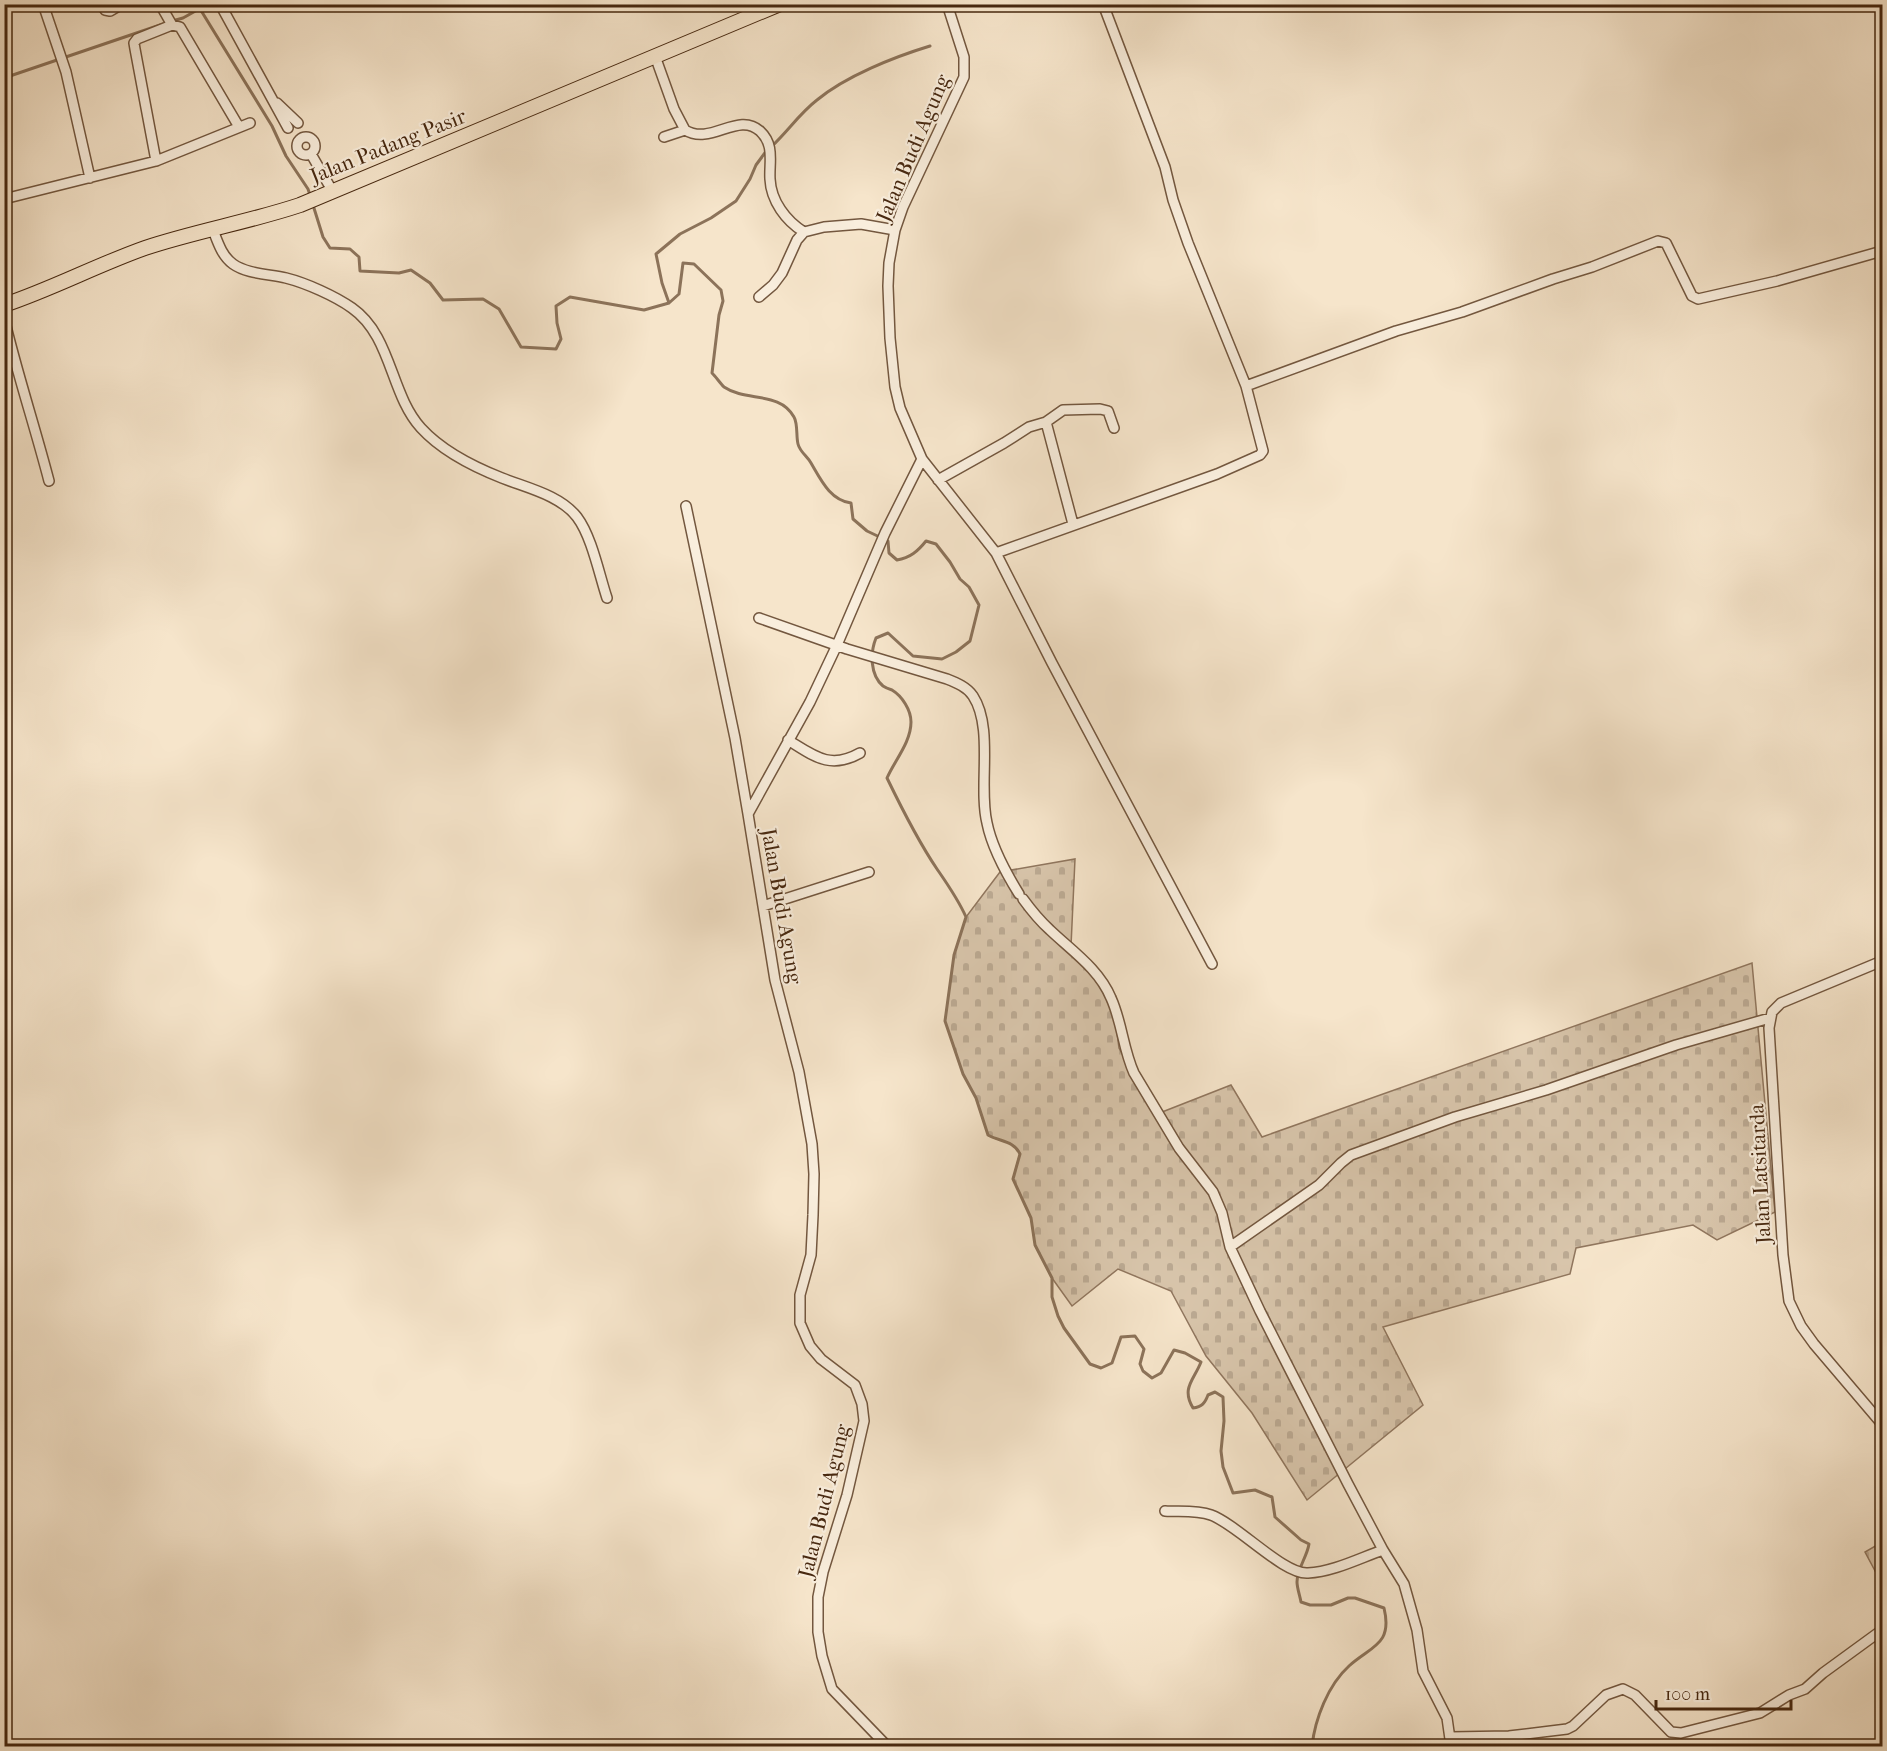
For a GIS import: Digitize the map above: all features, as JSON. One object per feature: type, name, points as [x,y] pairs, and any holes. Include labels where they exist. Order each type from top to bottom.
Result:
[{"type":"highway","name":"Jalan Padang Pasir","points":[[6,300],[41,292],[136,251],[300,205],[780,4]]},
{"type":"street","points":[[43,4],[77,114],[90,178]]},
{"type":"street","points":[[101,4],[108,11],[122,4]]},
{"type":"street","points":[[160,4],[171,21],[181,29],[239,127]]},
{"type":"street","points":[[220,4],[269,95],[297,144],[301,154],[304,156],[311,154],[316,145],[269,95]]},
{"type":"street","name":"Jalan Budi Agung","points":[[887,1746],[832,1689],[822,1656],[818,1632],[818,1597],[823,1572],[847,1495],[864,1421],[855,1385],[821,1359],[810,1346],[800,1323],[800,1295],[811,1255],[814,1174],[812,1144],[799,1072],[775,980],[748,814],[837,645],[885,534],[922,459],[900,408],[895,387],[888,286],[889,263],[895,230],[916,177],[964,77],[964,57],[947,4]]},
{"type":"street","points":[[996,553],[1216,474],[1261,454],[1263,443],[1246,386],[1188,243],[1173,200],[1165,167],[1102,4]]},
{"type":"street","points":[[156,161],[135,43],[137,39],[171,21]]},
{"type":"street","points":[[655,56],[672,103],[685,130]]},
{"type":"street","points":[[4,199],[156,161],[250,123]]},
{"type":"street","points":[[664,137],[685,130],[702,135],[734,125],[746,125],[761,132],[769,147],[770,181],[775,200],[789,220],[804,232]]},
{"type":"street","points":[[297,144],[300,139],[308,137]]},
{"type":"street","points":[[311,154],[328,194]]},
{"type":"street","points":[[759,297],[773,285],[782,273],[797,240],[804,232],[824,227],[861,224],[895,230]]},
{"type":"street","points":[[213,230],[224,256],[233,264],[249,271],[302,283],[350,306],[359,314],[377,339],[391,366],[403,398],[424,432],[477,468],[538,491],[572,511],[586,534],[607,598]]},
{"type":"street","points":[[1246,386],[1396,331],[1462,312],[1592,267],[1658,241],[1666,243],[1692,296],[1698,299],[1777,281],[1882,252]]},
{"type":"street","points":[[4,318],[49,481]]},
{"type":"street","points":[[938,480],[1005,444],[1029,427],[1046,422],[1063,410],[1100,409],[1108,411],[1114,428]]},
{"type":"street","points":[[1046,422],[1072,524]]},
{"type":"street","points":[[922,459],[996,553],[1212,964]]},
{"type":"street","points":[[686,506],[735,738],[748,814]]},
{"type":"street","points":[[759,618],[957,683],[974,697],[984,739],[983,793],[987,824],[998,855],[1021,897],[1050,930],[1100,978],[1112,998],[1128,1060],[1134,1072],[1179,1148],[1213,1192],[1222,1213],[1230,1246],[1260,1311],[1383,1550],[1402,1579],[1417,1630],[1423,1671],[1447,1718],[1451,1742],[1574,1726],[1606,1695],[1623,1689],[1635,1695],[1671,1732],[1678,1734],[1708,1727],[1760,1713],[1789,1695],[1805,1689],[1882,1629]]},
{"type":"street","points":[[788,740],[824,760],[844,760],[860,753]]},
{"type":"street","points":[[763,906],[869,872]]},
{"type":"street","points":[[1230,1246],[1319,1185],[1351,1155],[1455,1117],[1546,1090],[1676,1045],[1770,1018],[1776,1006],[1781,1003],[1882,961]]},
{"type":"street","name":"Jalan Latsitarda","points":[[1770,1018],[1783,1255],[1789,1301],[1801,1326],[1814,1344],[1882,1424]]},
{"type":"street","points":[[1165,1511],[1209,1514],[1222,1520],[1295,1570],[1306,1574],[1383,1550]]},
{"type":"green space","points":[[1075,859],[1071,946],[1111,988],[1119,1048],[1157,1114],[1231,1085],[1262,1137],[1752,963],[1775,1212],[1717,1240],[1693,1225],[1576,1248],[1570,1274],[1383,1327],[1423,1405],[1307,1500],[1252,1413],[1206,1356],[1171,1291],[1118,1269],[1072,1306],[1052,1278],[1035,1245],[1031,1218],[1013,1179],[1020,1153],[1010,1143],[988,1135],[976,1098],[963,1074],[945,1021],[954,955],[966,917],[1000,872]]},
{"type":"green space","points":[[1882,1542],[1882,1584],[1865,1552]]},
{"type":"waterway","points":[[197,4],[272,126],[286,156],[310,195]]},
{"type":"waterway","points":[[172,21],[183,18],[208,4]]},
{"type":"waterway","points":[[4,78],[163,24]]},
{"type":"waterway","points":[[772,146],[805,111],[829,91],[871,68],[930,46]]},
{"type":"waterway","points":[[669,303],[656,254],[680,234],[711,218],[736,201],[767,150]]},
{"type":"waterway","points":[[313,205],[323,237],[330,248],[350,249],[359,257],[360,271],[399,273],[411,270],[430,283],[443,300],[483,299],[499,309],[521,347],[556,349],[561,339],[556,306],[570,297],[644,310],[669,303],[679,294],[683,263],[694,264],[721,290],[723,301],[719,315],[712,373],[721,384],[733,392],[772,400],[788,409],[795,420],[799,447],[823,482],[837,498],[851,503],[853,519],[867,531],[888,541],[889,553],[897,560],[906,558],[926,541],[936,544],[960,579],[969,587],[979,605],[970,641],[956,652],[942,659],[913,656],[888,633],[876,638],[872,657],[873,670],[879,681],[899,696],[908,708],[911,717],[908,737],[887,778],[917,836],[966,917],[954,955],[945,1021],[963,1074],[976,1098],[988,1135],[1014,1146],[1020,1154],[1013,1179],[1031,1218],[1035,1245],[1052,1278],[1052,1297],[1058,1316],[1090,1364],[1101,1368],[1112,1363],[1121,1337],[1135,1336],[1144,1349],[1140,1364],[1143,1371],[1152,1378],[1161,1373],[1174,1350],[1201,1362],[1188,1389],[1188,1395],[1193,1408],[1201,1406],[1208,1395],[1215,1392],[1223,1397],[1224,1421],[1221,1451],[1223,1467],[1233,1493],[1255,1490],[1272,1497],[1275,1517],[1301,1540],[1309,1544],[1297,1577],[1301,1602],[1310,1605],[1331,1605],[1348,1598],[1355,1598],[1384,1608],[1386,1620],[1383,1637],[1372,1649],[1349,1666],[1335,1683],[1319,1714],[1312,1746]]},
{"type":"waterway","points":[[1552,1746],[1559,1746]]},
{"type":"waterway","points":[[1616,1746],[1634,1746]]}]
